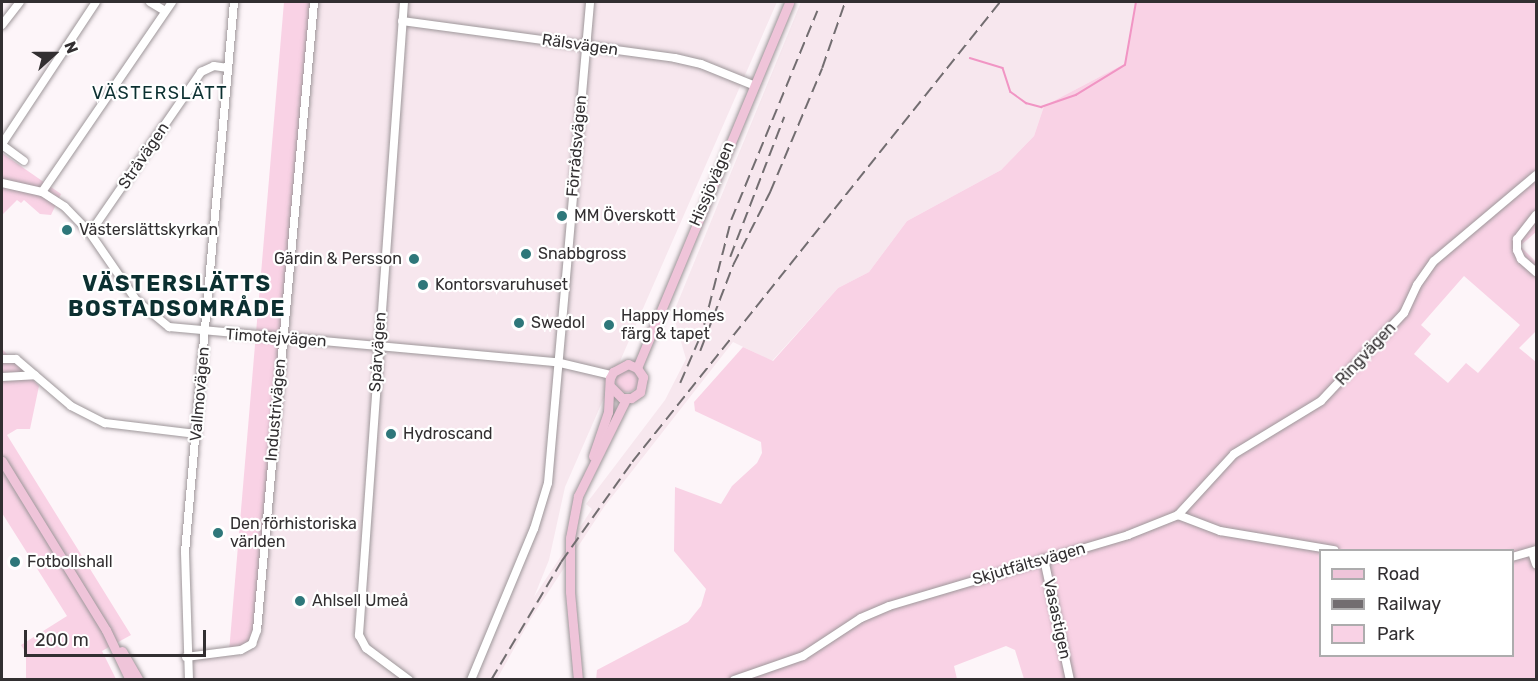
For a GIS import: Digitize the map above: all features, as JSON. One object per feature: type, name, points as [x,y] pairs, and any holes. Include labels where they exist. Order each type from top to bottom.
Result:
[{"type":"main road","name":"Hissjövägen","points":[[638,368],[789,2]]},
{"type":"main road","points":[[588,475],[605,424],[611,375],[624,365],[638,368],[643,386],[636,396],[626,399],[615,394],[610,386]]},
{"type":"main road","points":[[578,680],[570,591],[570,538],[578,496],[626,399]]},
{"type":"main road","points":[[2,461],[139,680]]},
{"type":"main road","points":[[106,630],[130,680]]},
{"type":"street","points":[[2,25],[20,2]]},
{"type":"street","points":[[24,161],[2,144],[96,2]]},
{"type":"street","points":[[150,2],[165,11]]},
{"type":"street","points":[[42,192],[172,2]]},
{"type":"street","name":"Vallmovägen","points":[[189,680],[186,657],[185,552],[234,2]]},
{"type":"street","name":"Industrivägen","points":[[186,657],[241,650],[255,639],[314,2]]},
{"type":"street","name":"Spårvägen","points":[[404,2],[359,635],[366,648],[409,680]]},
{"type":"street","name":"Förrådsvägen","points":[[556,362],[590,2]]},
{"type":"street","name":"Rälsvägen","points":[[402,21],[586,45],[701,64],[753,85]]},
{"type":"street","name":"Stråvägen","points":[[90,233],[201,72],[214,66],[228,68]]},
{"type":"street","name":"Ringvägen","points":[[1178,514],[1234,454],[1321,401],[1404,313],[1417,285],[1434,261],[1536,175]]},
{"type":"street","name":"Timotejvägen","points":[[2,183],[42,192],[65,207],[90,233],[136,300],[153,317],[169,327],[205,333],[556,362],[611,375]]},
{"type":"street","points":[[1536,215],[1517,239],[1517,250],[1521,259],[1536,272]]},
{"type":"street","points":[[2,359],[12,357],[71,406],[105,423],[196,434]]},
{"type":"street","points":[[471,680],[545,495],[552,445],[556,362]]},
{"type":"street","points":[[2,377],[34,375]]},
{"type":"street","points":[[1178,514],[1220,531],[1329,549]]},
{"type":"street","name":"Skjutfältsvägen","points":[[734,680],[803,656],[861,618],[889,606],[1128,535],[1178,514]]},
{"type":"street","points":[[1514,556],[1534,551],[1536,564]]},
{"type":"street","name":"Vasastigen","points":[[1044,559],[1070,680]]},
{"type":"shaded area","points":[[310,2],[777,2],[565,487],[549,560],[534,597],[592,509],[586,504],[665,400],[686,359],[673,314],[801,2],[1136,2],[1124,64],[1044,106],[1034,136],[1001,170],[907,221],[869,272],[838,288],[772,361],[733,342],[604,507],[530,620],[497,679],[189,679],[186,657],[229,652]]},
{"type":"green space","points":[[284,2],[314,2],[257,630],[252,644],[229,652]]},
{"type":"green space","points":[[1136,2],[1536,2],[1536,232],[1520,246],[1536,262],[1536,331],[1519,348],[1536,362],[1536,679],[1024,679],[1015,650],[1006,646],[954,666],[957,679],[596,680],[597,670],[688,622],[701,606],[706,589],[674,551],[675,487],[721,504],[732,486],[757,463],[762,453],[761,442],[695,411],[694,402],[743,347],[773,361],[838,288],[869,272],[907,221],[1001,170],[1034,136],[1044,106],[1124,64]],"holes":[[[1464,276],[1520,325],[1478,373],[1466,363],[1448,383],[1414,354],[1431,334],[1421,325]]]},
{"type":"green space","points":[[2,153],[61,194],[51,215],[40,214],[24,200],[21,203],[17,200],[2,215]]},
{"type":"green space","points":[[2,349],[39,386],[30,429],[17,429],[7,435],[131,635],[102,651],[116,679],[26,679],[26,653],[21,645],[67,616],[2,513]]},
{"type":"green space","points":[[627,370],[635,373],[638,381],[635,389],[627,392],[619,389],[616,381],[619,373]]},
{"type":"waterway","points":[[970,58],[1003,68],[1011,92],[1026,103],[1041,107],[1076,95],[1125,65],[1136,2]]},
{"type":"railway","points":[[700,351],[733,265],[770,192],[822,68],[845,2]]},
{"type":"railway","points":[[491,680],[561,562],[632,462],[1000,2]]},
{"type":"railway","points":[[704,325],[731,220],[817,11]]},
{"type":"railway","points":[[730,257],[784,117]]},
{"type":"railway","points":[[680,383],[699,339]]},
{"type":"place","name":"MM Överskott","points":[[562,216]]},
{"type":"place","name":"Västerslättskyrkan","points":[[67,230]]},
{"type":"place","name":"Snabbgross","points":[[526,254]]},
{"type":"place","name":"Gärdin & Persson","points":[[414,259]]},
{"type":"place","name":"Kontorsvaruhuset","points":[[423,285]]},
{"type":"place","name":"Swedol","points":[[519,323]]},
{"type":"place","name":"Happy Homes färg & tapet","points":[[609,325]]},
{"type":"place","name":"Hydroscand","points":[[391,434]]},
{"type":"place","name":"Den förhistoriska världen","points":[[218,533]]},
{"type":"place","name":"Fotbollshall","points":[[15,562]]},
{"type":"place","name":"Ahlsell Umeå","points":[[300,601]]},
{"type":"district","name":"VÄSTERSLÄTT","points":[[160,93]]},
{"type":"district","name":"VÄSTERSLÄTTS BOSTADSOMRÅDE","points":[[177,296]]}]
